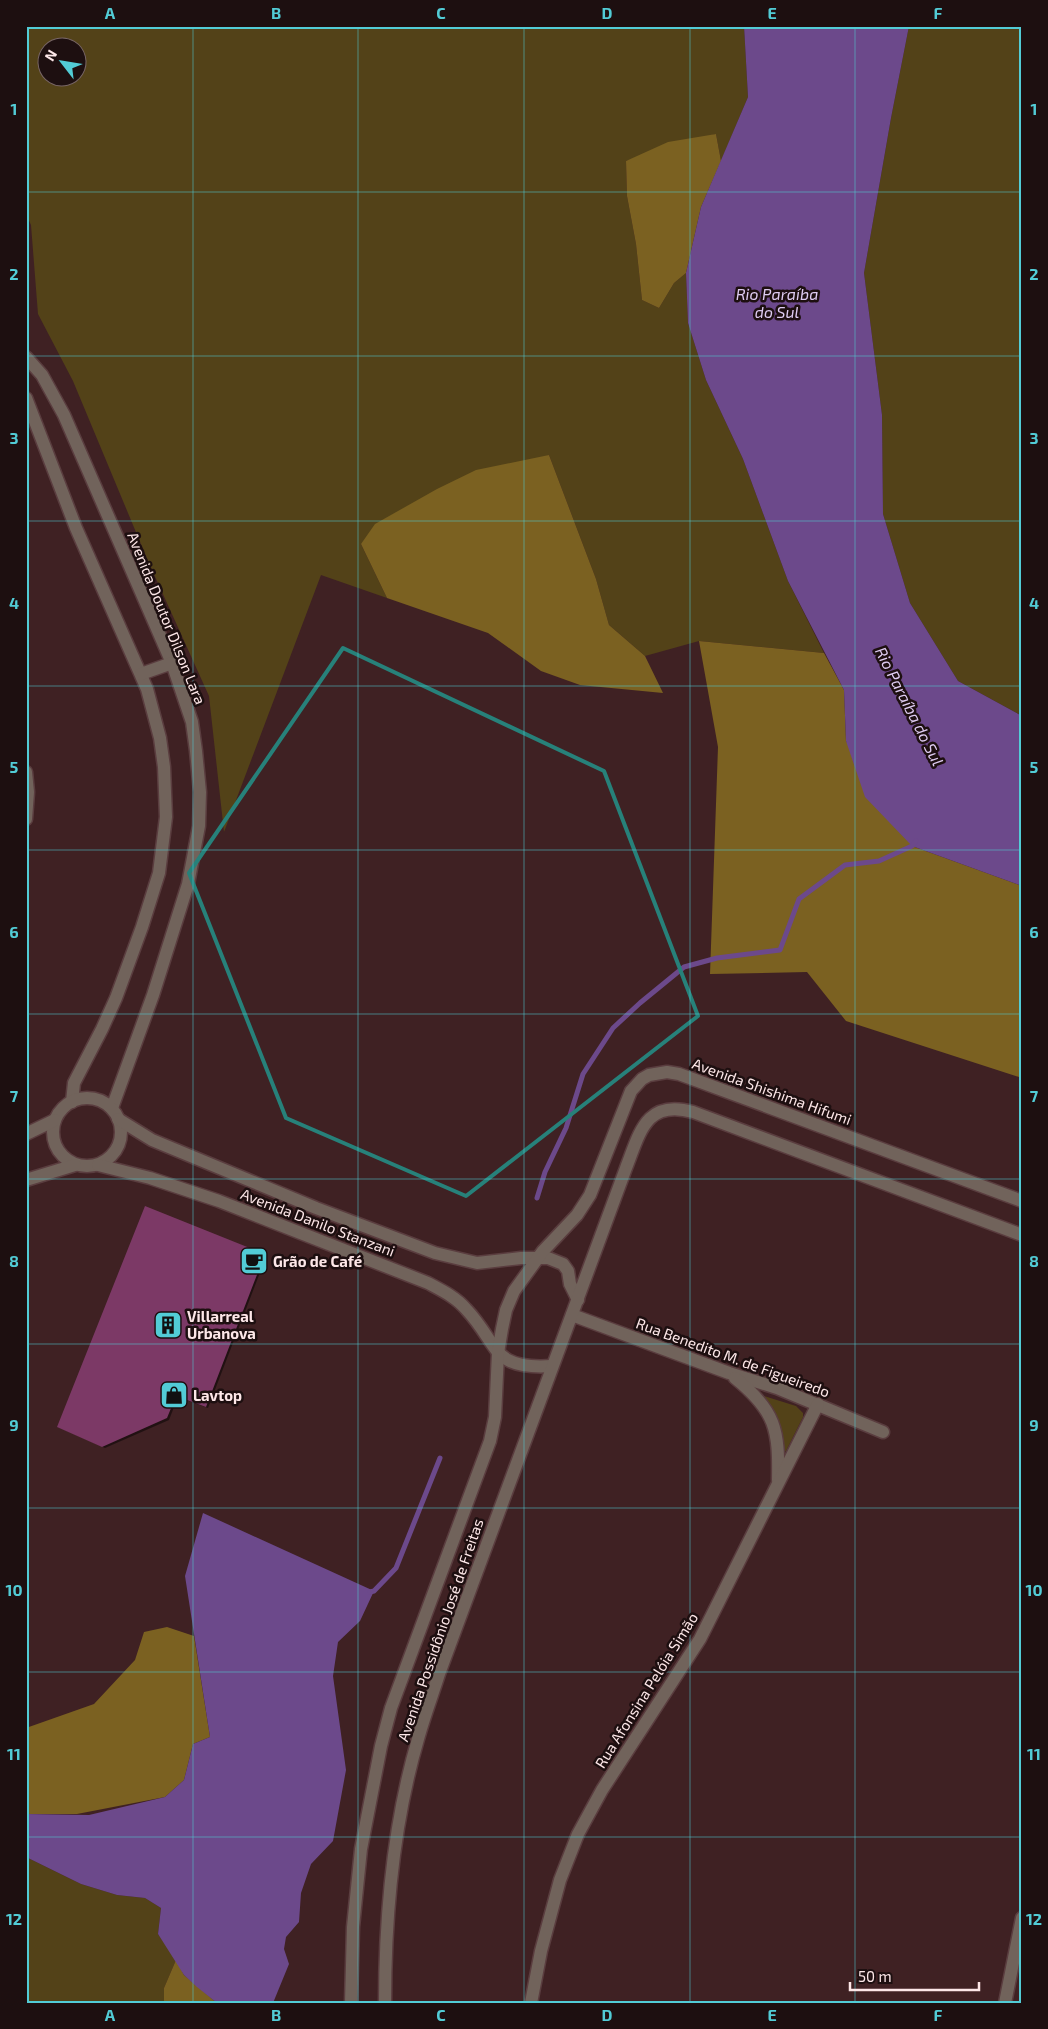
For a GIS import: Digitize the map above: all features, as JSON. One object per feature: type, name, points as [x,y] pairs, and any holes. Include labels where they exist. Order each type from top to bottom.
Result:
[{"type":"street","name":"Avenida Doutor Dilson Lara","points":[[26,357],[42,375],[64,415],[172,663],[192,722],[199,782],[199,826],[194,855],[180,912],[115,1114]]},
{"type":"street","points":[[26,398],[76,528],[141,674],[153,709],[163,754],[166,818],[163,853],[153,895],[130,962],[102,1029],[74,1083],[72,1102]]},
{"type":"street","points":[[141,674],[172,663]]},
{"type":"street","points":[[26,772],[28,792],[26,819]]},
{"type":"street","name":"Avenida Shishima Hifumi","points":[[498,1353],[506,1310],[514,1291],[540,1255],[566,1229],[590,1195],[631,1091],[642,1079],[661,1073],[684,1075],[1022,1201]]},
{"type":"street","points":[[82,1098],[92,1098],[115,1114],[121,1128],[118,1146],[106,1160],[98,1165],[86,1167],[74,1165],[58,1151],[53,1136],[55,1120],[65,1106],[82,1098]]},
{"type":"street","points":[[578,1300],[637,1139],[654,1114],[668,1108],[693,1112],[1022,1235]]},
{"type":"street","name":"Avenida Danilo Stanzani","points":[[115,1114],[161,1144],[316,1208],[435,1253],[477,1263],[540,1255],[553,1259],[563,1264],[568,1271],[570,1284],[578,1300]]},
{"type":"street","points":[[26,1134],[55,1120]]},
{"type":"street","points":[[26,1180],[74,1165]]},
{"type":"street","name":"Avenida Danilo Stanzani","points":[[98,1165],[150,1178],[219,1201],[428,1283],[447,1293],[465,1307],[498,1353]]},
{"type":"street","name":"Avenida Possidônio José de Freitas","points":[[385,2003],[385,1945],[392,1877],[402,1808],[417,1740],[439,1674],[578,1300]]},
{"type":"street","name":"Rua Benedito M. de Figueiredo","points":[[572,1315],[729,1374],[777,1388],[883,1432]]},
{"type":"street","points":[[498,1353],[510,1362],[521,1366],[552,1366]]},
{"type":"street","name":"Avenida Possidônio José de Freitas","points":[[351,2003],[353,1927],[361,1849],[375,1772],[391,1708],[490,1441],[495,1417],[498,1353]]},
{"type":"street","points":[[729,1374],[757,1397],[770,1416],[775,1429],[778,1447],[778,1485]]},
{"type":"street","name":"Rua Afonsina Pelóia Simão","points":[[530,2003],[541,1951],[560,1880],[578,1834],[602,1790],[700,1640],[818,1404]]},
{"type":"street","points":[[1005,2003],[1022,1918]]},
{"type":"highlighted area","points":[[343,648],[604,771],[698,1016],[466,1196],[286,1118],[189,873]]},
{"type":"shaded area","points":[[26,26],[744,26],[748,97],[721,161],[716,134],[626,161],[627,196],[636,244],[642,300],[659,308],[674,283],[686,273],[688,323],[706,380],[743,459],[788,581],[824,653],[699,641],[645,656],[609,625],[596,579],[549,455],[361,544],[387,598],[321,575],[224,832],[209,696],[148,561],[73,381],[38,314],[31,225],[26,214]]},
{"type":"shaded area","points":[[909,26],[1022,26],[1022,716],[958,681],[910,603],[883,514],[882,415],[864,273]]},
{"type":"shaded area","points":[[716,134],[721,161],[701,207],[686,273],[674,283],[659,308],[642,300],[636,244],[627,196],[626,161],[668,142]]},
{"type":"shaded area","points":[[549,455],[596,579],[609,625],[645,656],[663,693],[580,685],[541,671],[488,633],[387,598],[361,544],[375,524],[437,489],[476,470]]},
{"type":"shaded area","points":[[699,641],[824,653],[844,690],[846,741],[912,846],[1022,886],[1022,1078],[846,1021],[807,972],[710,974],[718,747]]},
{"type":"shaded area","points":[[764,1396],[796,1406],[803,1413],[803,1417],[784,1452],[778,1422]]},
{"type":"shaded area","points":[[167,1627],[194,1636],[210,1737],[193,1744],[184,1780],[165,1797],[77,1814],[26,1814],[26,1728],[94,1704],[135,1660],[144,1632]]},
{"type":"shaded area","points":[[26,1857],[81,1884],[117,1895],[145,1898],[161,1908],[158,1934],[176,1960],[164,1988],[164,2003],[26,2003]]},
{"type":"shaded area","points":[[176,1960],[184,1975],[217,2003],[164,2003],[164,1988]]},
{"type":"water","name":"Rio Paraíba do Sul","points":[[744,26],[909,26],[864,273],[882,415],[883,514],[910,603],[958,681],[1022,716],[1022,886],[912,846],[865,797],[846,741],[844,690],[788,581],[743,459],[706,380],[688,323],[686,273],[701,207],[748,97]]},
{"type":"water","points":[[203,1513],[374,1591],[360,1621],[338,1642],[333,1676],[346,1770],[333,1841],[311,1864],[301,1893],[299,1922],[286,1937],[284,1949],[289,1964],[273,2003],[217,2003],[184,1975],[158,1934],[161,1908],[145,1898],[117,1895],[81,1884],[26,1857],[26,1814],[89,1815],[165,1797],[184,1780],[193,1744],[210,1737],[185,1576]]},
{"type":"building","name":"Villarreal Urbanova","points":[[145,1206],[265,1254],[206,1407],[176,1396],[167,1418],[102,1447],[57,1427]]},
{"type":"waterway","points":[[537,1198],[545,1172],[566,1128],[583,1074],[613,1028],[684,967],[717,958],[780,950],[799,899],[845,865],[879,861],[912,846],[916,841]]},
{"type":"waterway","points":[[370,1592],[374,1591],[396,1568],[440,1458]]},
{"type":"place","name":"Grão de Café","points":[[254,1261]]},
{"type":"place","name":"Villarreal Urbanova","points":[[168,1325]]},
{"type":"place","name":"Lavtop","points":[[174,1395]]}]
